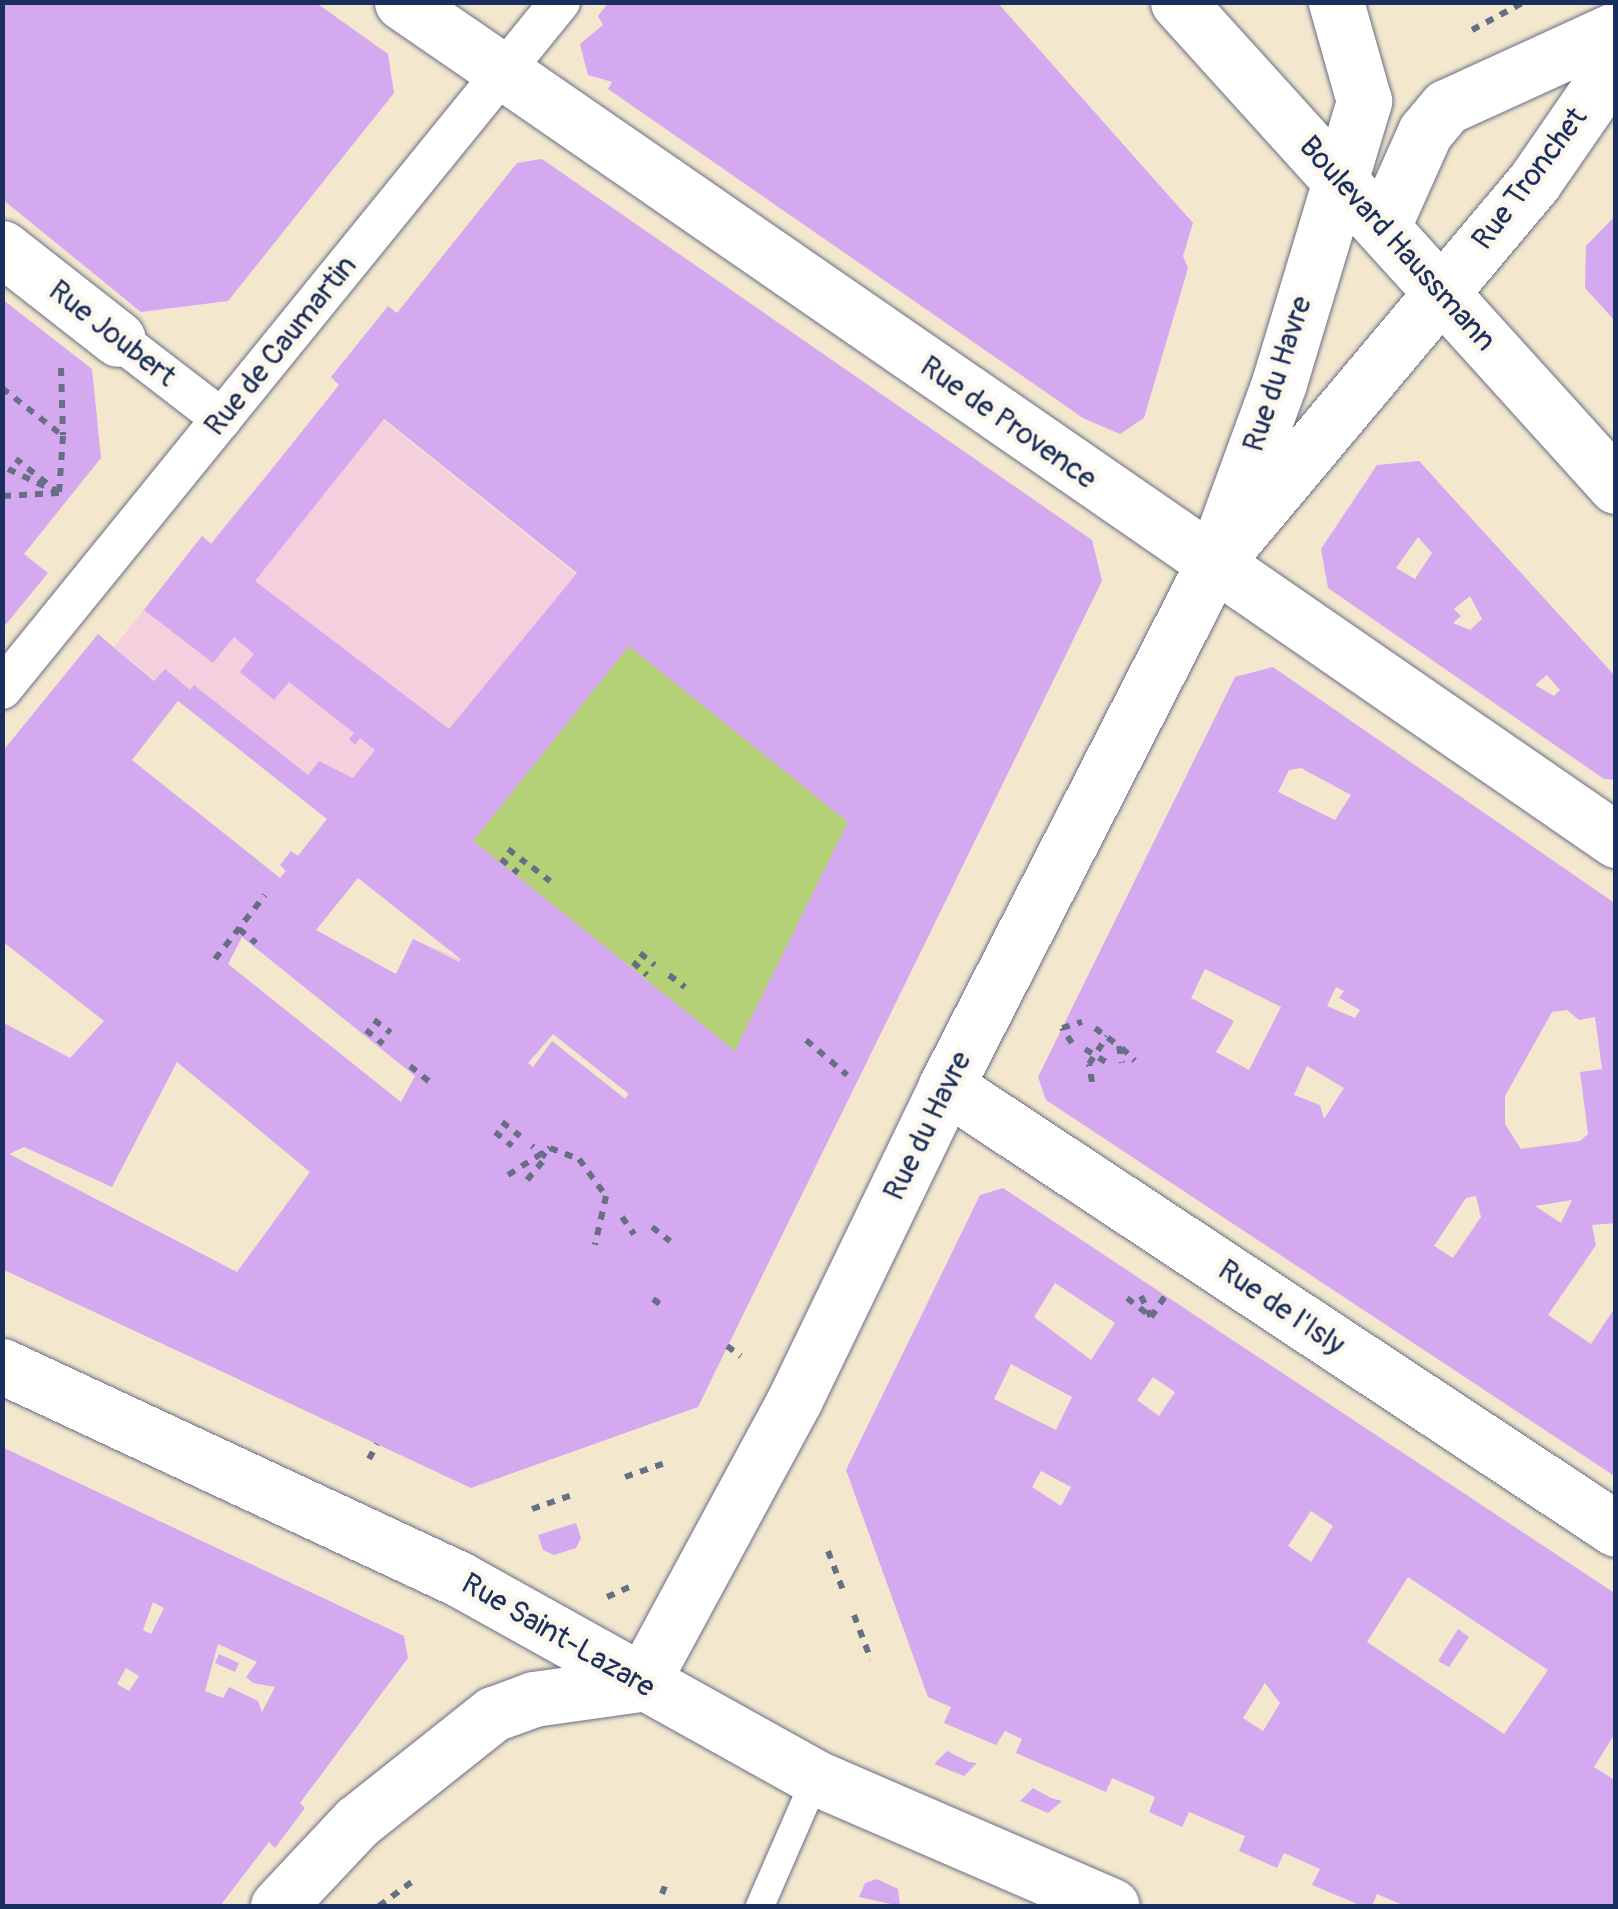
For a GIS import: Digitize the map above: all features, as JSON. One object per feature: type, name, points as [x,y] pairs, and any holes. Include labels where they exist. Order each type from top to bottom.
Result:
[{"type":"main road","name":"Rue de Provence","points":[[402,2],[1212,566],[1616,840]]},
{"type":"main road","name":"Boulevard Haussmann","points":[[1178,2],[1616,486]]},
{"type":"main road","name":"Rue du Havre","points":[[641,1684],[796,1399],[946,1086],[1212,566],[1343,181],[1364,101],[1336,2]]},
{"type":"main road","name":"Rue Tronchet","points":[[1446,106],[1616,30]]},
{"type":"main road","name":"Rue Tronchet","points":[[1442,294],[1534,182],[1616,63]]},
{"type":"main road","points":[[1359,77],[1416,106],[1446,106]]},
{"type":"main road","points":[[1383,226],[1425,132],[1446,106]]},
{"type":"main road","name":"Rue Joubert","points":[[2,248],[118,339]]},
{"type":"main road","name":"Rue du Havre","points":[[1212,566],[1442,294]]},
{"type":"main road","name":"Rue de l'Isly","points":[[946,1086],[1616,1529]]},
{"type":"main road","name":"Rue Saint-Lazare","points":[[2,1366],[459,1579],[641,1684],[816,1778],[1112,1906]]},
{"type":"main road","points":[[278,1906],[357,1822],[493,1714],[534,1698],[641,1684]]},
{"type":"street","name":"Rue de Caumartin","points":[[2,689],[560,2]]},
{"type":"street","name":"Rue Joubert","points":[[118,339],[222,420]]},
{"type":"lane","points":[[760,1906],[816,1778]]},
{"type":"path","points":[[50,360],[64,371],[59,494]]},
{"type":"path","points":[[2,388],[64,436]]},
{"type":"path","points":[[16,459],[59,494]]},
{"type":"path","points":[[8,468],[59,494]]},
{"type":"path","points":[[2,496],[59,494]]},
{"type":"path","points":[[508,849],[550,881]]},
{"type":"path","points":[[501,859],[518,873]]},
{"type":"path","points":[[215,959],[266,895]]},
{"type":"path","points":[[239,929],[256,943]]},
{"type":"path","points":[[640,953],[655,965]]},
{"type":"path","points":[[633,962],[648,975]]},
{"type":"path","points":[[668,975],[685,987]]},
{"type":"path","points":[[374,1020],[391,1033]]},
{"type":"path","points":[[1072,1042],[1062,1028],[1082,1022]]},
{"type":"path","points":[[1096,1028],[1135,1061]]},
{"type":"path","points":[[366,1030],[383,1044]]},
{"type":"path","points":[[1092,1082],[1095,1055],[1107,1036]]},
{"type":"path","points":[[806,1040],[848,1075]]},
{"type":"path","points":[[1119,1046],[1122,1062]]},
{"type":"path","points":[[1085,1049],[1108,1064]]},
{"type":"path","points":[[410,1066],[430,1082]]},
{"type":"path","points":[[502,1122],[520,1136]]},
{"type":"path","points":[[495,1132],[512,1146]]},
{"type":"path","points":[[528,1180],[546,1157],[532,1146]]},
{"type":"path","points":[[508,1174],[550,1148],[590,1168],[606,1196],[595,1245]]},
{"type":"path","points":[[525,1156],[538,1166]]},
{"type":"path","points":[[622,1217],[634,1234]]},
{"type":"path","points":[[652,1227],[670,1241]]},
{"type":"path","points":[[1151,1317],[1168,1292]]},
{"type":"path","points":[[1141,1296],[1151,1317]]},
{"type":"path","points":[[653,1298],[664,1306]]},
{"type":"path","points":[[1126,1298],[1151,1317]]},
{"type":"path","points":[[728,1346],[741,1356]]},
{"type":"path","points":[[369,1460],[377,1444]]},
{"type":"path","points":[[625,1476],[665,1463]]},
{"type":"path","points":[[532,1510],[572,1496]]},
{"type":"path","points":[[828,1552],[844,1593]]},
{"type":"path","points":[[854,1615],[871,1660]]},
{"type":"path","points":[[379,1906],[417,1878]]},
{"type":"shaded area","points":[[339,385],[957,879],[823,1151],[705,1056],[640,1152],[552,1041],[625,1098],[628,1093],[553,1034],[528,1063],[396,974],[413,939],[460,959],[358,878],[280,878],[327,819],[114,647],[202,536],[211,543]]},
{"type":"green space","points":[[629,646],[848,822],[735,1051],[473,841]]},
{"type":"building","points":[[2,2],[315,2],[388,54],[394,93],[228,301],[141,312],[2,199]]},
{"type":"building","points":[[609,2],[997,2],[1193,223],[1183,256],[1188,268],[1144,418],[1120,434],[1083,418],[608,89],[612,82],[588,75],[580,44],[603,25],[598,16]]},
{"type":"building","points":[[542,159],[1092,540],[1102,581],[698,1407],[471,1488],[2,1269],[2,1022],[70,1058],[104,1021],[2,941],[2,752],[98,634],[154,681],[165,669],[190,690],[194,685],[308,775],[319,761],[353,778],[375,750],[360,738],[355,745],[349,739],[354,733],[289,682],[274,700],[240,672],[254,654],[234,637],[213,663],[144,610],[202,536],[211,544],[339,385],[331,377],[388,306],[397,313],[517,163]],"holes":[[[384,419],[577,573],[449,729],[255,581]],[[629,646],[848,822],[735,1051],[473,841]],[[178,701],[327,819],[298,856],[291,851],[280,865],[286,871],[280,878],[132,760]],[[358,878],[461,959],[459,962],[413,939],[396,974],[316,930]],[[242,937],[415,1076],[401,1102],[228,964]],[[553,1034],[629,1094],[625,1099],[552,1041],[533,1067],[528,1063]],[[177,1062],[310,1172],[237,1272],[9,1154],[24,1147],[112,1187]]]},
{"type":"building","points":[[1616,215],[1616,322],[1585,288],[1586,246]]},
{"type":"building","points":[[2,299],[92,369],[101,458],[24,554],[48,573],[2,629]]},
{"type":"building","points":[[1419,461],[1616,677],[1616,780],[1604,779],[1328,588],[1321,549],[1377,465]],"holes":[[[1418,537],[1432,553],[1415,579],[1396,568]],[[1470,596],[1482,619],[1470,630],[1453,623],[1461,616],[1454,609]],[[1547,675],[1560,690],[1554,696],[1535,685]]]},
{"type":"building","points":[[1273,667],[1616,904],[1616,1223],[1592,1225],[1596,1245],[1548,1315],[1591,1344],[1616,1306],[1616,1477],[1046,1100],[1038,1077],[1235,677]],"holes":[[[1301,768],[1351,795],[1335,820],[1278,792],[1289,770]],[[1205,969],[1281,1007],[1249,1070],[1216,1052],[1234,1021],[1191,998]],[[1336,987],[1344,991],[1339,998],[1360,1010],[1355,1018],[1327,1006]],[[1567,1010],[1579,1020],[1595,1017],[1602,1069],[1580,1072],[1588,1134],[1580,1141],[1521,1149],[1505,1124],[1505,1096],[1552,1012]],[[1307,1066],[1344,1088],[1324,1119],[1320,1105],[1294,1095]],[[1476,1196],[1481,1217],[1453,1258],[1434,1246],[1466,1198]],[[1572,1200],[1561,1223],[1535,1206]]]},
{"type":"building","points":[[1003,1188],[1616,1594],[1616,1732],[1594,1767],[1616,1781],[1616,1906],[1405,1906],[1377,1894],[1372,1906],[1362,1906],[1312,1885],[1320,1869],[1284,1853],[1277,1868],[1239,1851],[1245,1836],[1189,1812],[1182,1827],[1149,1812],[1155,1797],[1112,1778],[1106,1792],[1016,1753],[1022,1739],[1005,1731],[996,1745],[944,1723],[951,1707],[928,1697],[846,1470],[980,1195]],"holes":[[[1055,1283],[1115,1323],[1091,1360],[1034,1317]],[[1011,1364],[1072,1397],[1056,1430],[994,1399]],[[1153,1377],[1175,1392],[1159,1416],[1137,1400]],[[1041,1471],[1071,1487],[1061,1506],[1032,1487]],[[1311,1511],[1333,1526],[1311,1562],[1288,1546]],[[1408,1577],[1548,1670],[1504,1734],[1367,1642]],[[1265,1683],[1280,1703],[1263,1731],[1243,1718]]]},
{"type":"building","points":[[2,1447],[404,1636],[408,1658],[300,1803],[305,1808],[275,1848],[269,1842],[220,1906],[2,1906]],"holes":[[[153,1602],[164,1608],[151,1634],[143,1630]],[[218,1644],[257,1662],[246,1677],[253,1683],[275,1687],[262,1712],[258,1701],[229,1687],[223,1698],[205,1691]],[[126,1668],[139,1676],[129,1691],[117,1684]]]},
{"type":"building","points":[[576,1523],[581,1538],[576,1548],[554,1555],[543,1550],[538,1535]]},
{"type":"building","points":[[1458,1629],[1469,1637],[1449,1667],[1438,1661]]},
{"type":"building","points":[[219,1654],[239,1663],[235,1672],[215,1663]]},
{"type":"building","points":[[947,1751],[977,1763],[964,1776],[934,1764]]},
{"type":"building","points":[[1033,1788],[1062,1801],[1048,1813],[1020,1801]]},
{"type":"building","points":[[877,1879],[898,1889],[900,1906],[859,1897],[865,1883]]}]
